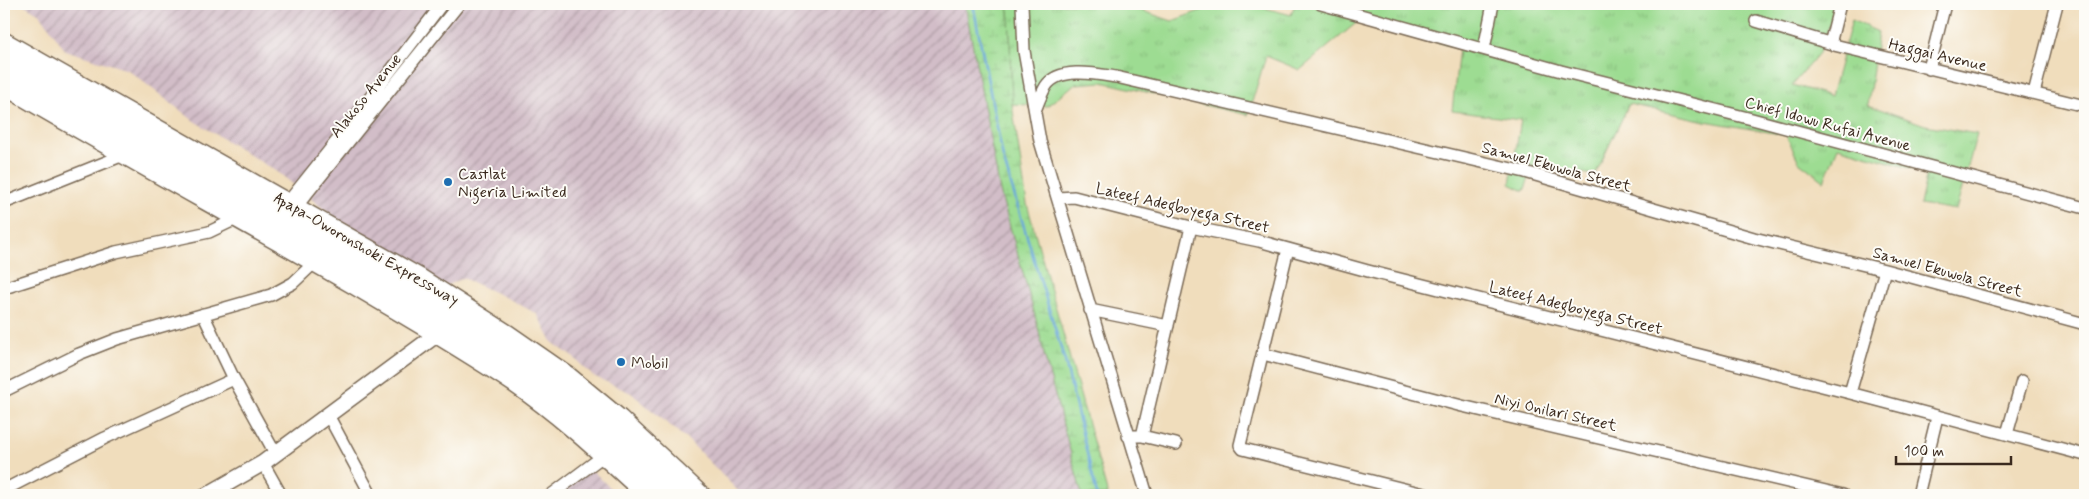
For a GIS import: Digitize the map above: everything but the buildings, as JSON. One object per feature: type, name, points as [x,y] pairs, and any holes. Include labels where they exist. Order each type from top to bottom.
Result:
[{"type":"highway","name":"Apapa-Oworonshoki Expressway","points":[[4,53],[418,282],[574,395],[615,428],[688,495]]},
{"type":"highway","name":"Apapa-Oworonshoki Expressway","points":[[4,73],[202,184],[455,331],[522,376],[598,446],[666,495]]},
{"type":"main road","name":"Apapa-Oworonshoki Expressway","points":[[4,40],[292,204],[418,282],[507,332],[569,375],[621,418],[704,495]]},
{"type":"main road","name":"Apapa-Oworonshoki Expressway","points":[[4,87],[120,156],[314,263],[436,335],[514,385],[598,446],[644,495]]},
{"type":"main road","points":[[207,495],[263,462],[382,377],[436,335]]},
{"type":"street","name":"Alakoso Avenue","points":[[292,204],[442,4]]},
{"type":"street","name":"Alakoso Avenue","points":[[292,204],[459,4]]},
{"type":"street","points":[[1022,4],[1024,51],[1040,141],[1147,495]]},
{"type":"street","name":"Chief Idowu Rufai Avenue","points":[[1321,4],[1561,71],[1752,119],[2085,208]]},
{"type":"street","points":[[1484,49],[1493,4]]},
{"type":"street","points":[[1833,45],[1831,40],[1840,4]]},
{"type":"street","points":[[1929,69],[1945,4]]},
{"type":"street","points":[[2034,94],[2057,4]]},
{"type":"street","name":"Haggai Avenue","points":[[1756,21],[1833,45],[2085,106]]},
{"type":"street","name":"Samuel Ekuwola Street","points":[[1035,111],[1047,84],[1054,78],[1075,73],[1116,77],[1525,172],[1754,238],[1885,270],[2085,324]]},
{"type":"street","points":[[4,203],[120,156]]},
{"type":"street","name":"Lateef Adegboyega Street","points":[[1058,198],[1074,197],[1191,227],[1288,249],[1368,272],[1850,393],[2085,455]]},
{"type":"street","points":[[4,288],[116,252],[209,232],[236,219]]},
{"type":"street","points":[[1142,436],[1191,227]]},
{"type":"street","points":[[1288,249],[1240,446],[1243,449],[1428,495]]},
{"type":"street","points":[[4,391],[79,354],[117,339],[280,290],[301,277],[314,263]]},
{"type":"street","points":[[1850,393],[1885,270]]},
{"type":"street","points":[[1090,310],[1168,326]]},
{"type":"street","points":[[203,314],[234,379],[275,453]]},
{"type":"street","name":"Niyi Onilari Street","points":[[1263,354],[1470,408],[1843,495]]},
{"type":"street","points":[[4,490],[105,438],[234,379]]},
{"type":"street","points":[[2007,434],[2022,381]]},
{"type":"street","points":[[328,415],[371,495]]},
{"type":"street","points":[[1918,495],[1937,417]]},
{"type":"street","points":[[1128,436],[1142,436],[1176,444]]},
{"type":"street","points":[[551,495],[598,446]]},
{"type":"street","points":[[263,462],[280,495]]},
{"type":"shaded area","points":[[23,4],[965,4],[1000,191],[1082,495],[742,495],[690,442],[631,393],[593,376],[574,358],[552,342],[537,314],[463,278],[439,289],[356,235],[279,173],[194,121],[128,70],[65,50],[40,14]]},
{"type":"shaded area","points":[[587,465],[617,495],[550,495]]},
{"type":"green space","points":[[965,4],[1007,4],[1009,12],[1012,104],[1027,204],[1108,495],[1082,495],[1000,191]]},
{"type":"green space","points":[[1007,4],[1122,4],[1172,21],[1219,4],[1250,4],[1291,15],[1295,4],[1844,4],[1834,12],[1819,53],[1792,85],[1831,96],[1852,20],[1878,32],[1868,105],[1925,125],[1977,134],[1956,210],[1920,204],[1927,173],[1838,147],[1824,181],[1799,162],[1786,135],[1705,121],[1629,104],[1595,175],[1534,166],[1524,191],[1510,184],[1521,120],[1452,111],[1459,48],[1361,19],[1300,70],[1266,56],[1248,115],[1102,82],[1075,84],[1047,106],[1012,104],[1009,12]]},
{"type":"waterway","points":[[973,4],[1003,158],[1065,361],[1097,495]]},
{"type":"place","name":"Castlat Nigeria Limited","points":[[448,182]]},
{"type":"place","name":"Mobil","points":[[621,362]]}]
